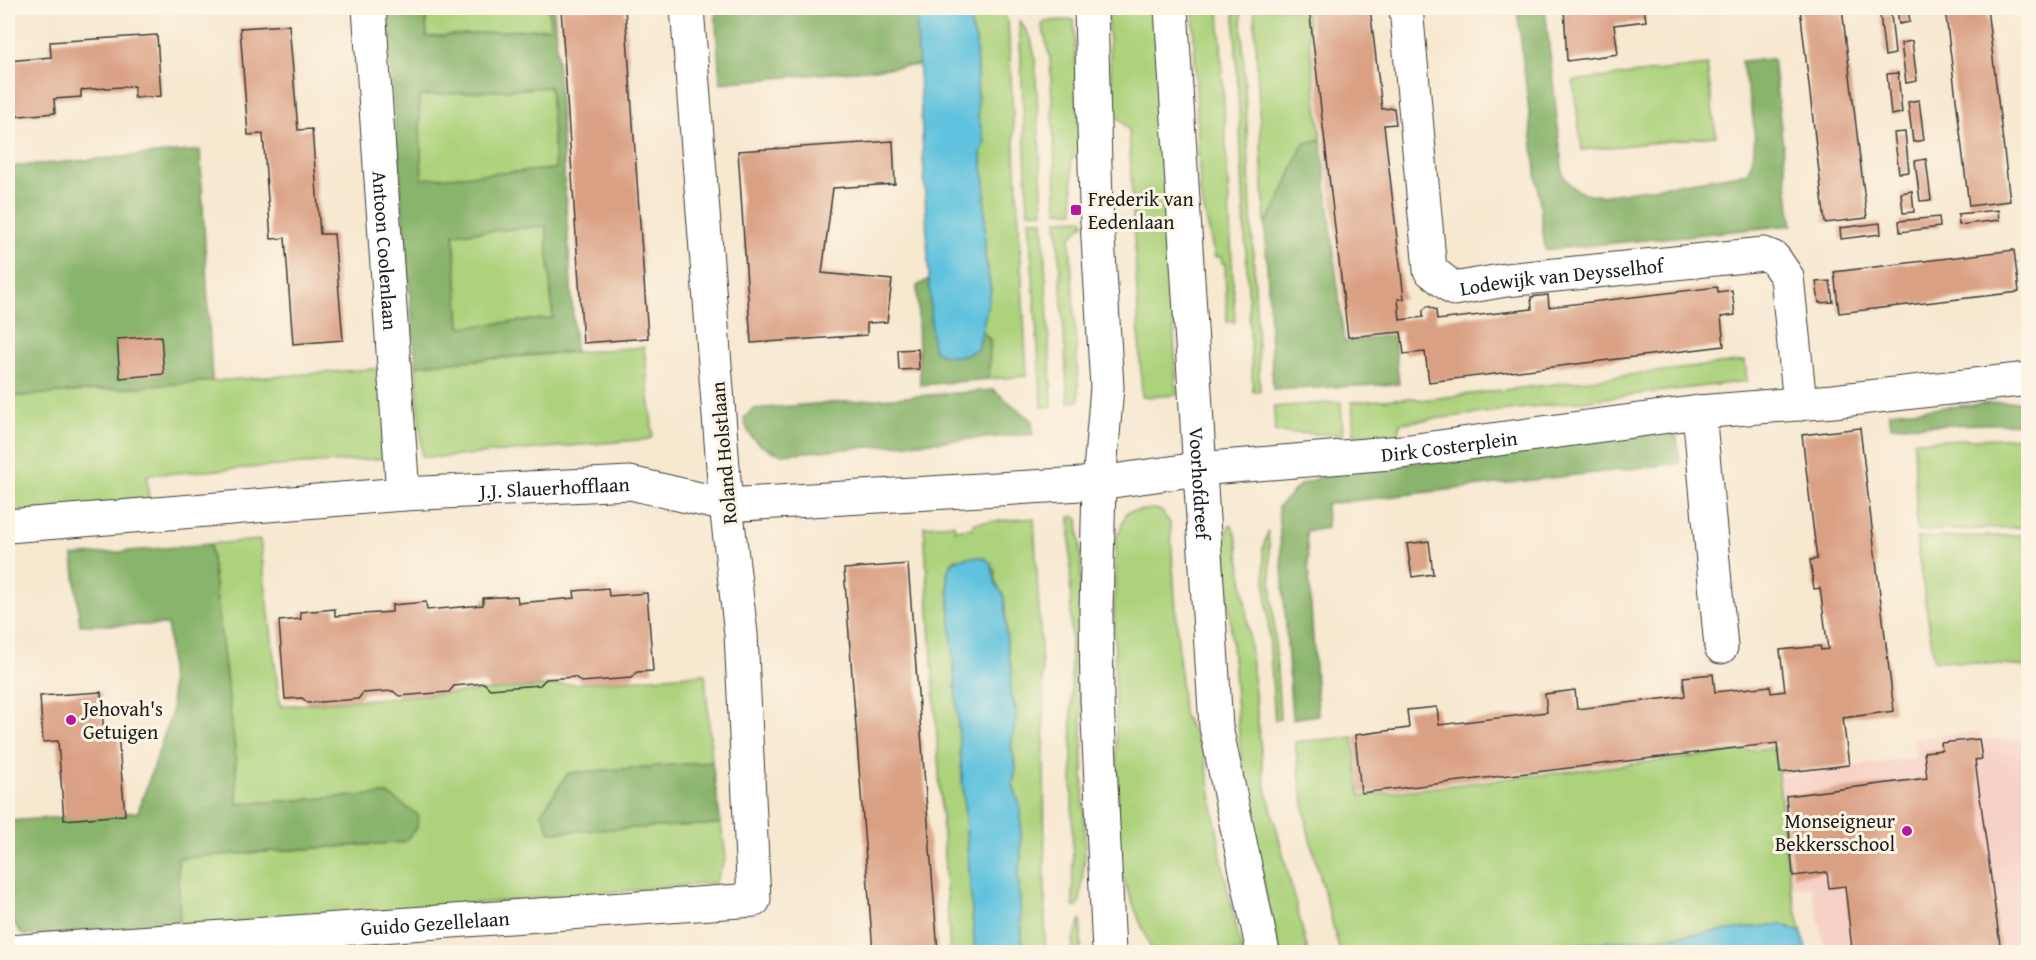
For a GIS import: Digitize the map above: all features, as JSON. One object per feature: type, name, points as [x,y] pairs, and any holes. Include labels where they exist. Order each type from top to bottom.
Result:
[{"type":"street","name":"Antoon Coolenlaan","points":[[369,8],[403,494]]},
{"type":"street","name":"Roland Holstlaan","points":[[687,8],[726,505],[741,634],[754,900]]},
{"type":"street","points":[[1091,8],[1096,205],[1107,387],[1099,483],[1096,610],[1097,699],[1109,952]]},
{"type":"street","name":"Voorhofdreef","points":[[1171,8],[1198,469],[1216,727],[1263,952]]},
{"type":"street","name":"Lodewijk van Deysselhof","points":[[1406,8],[1430,270],[1454,289],[1506,280],[1764,254],[1774,258],[1786,277],[1800,404]]},
{"type":"street","points":[[1800,404],[2028,379]]},
{"type":"street","name":"Dirk Costerplein","points":[[1099,483],[1198,469],[1402,452],[1699,412],[1800,404]]},
{"type":"street","points":[[1699,412],[1721,647]]},
{"type":"street","name":"J.J. Slauerhofflaan","points":[[8,526],[403,494],[630,483],[726,505],[1099,483]]},
{"type":"street","name":"Guido Gezellelaan","points":[[8,952],[754,900]]},
{"type":"shaded area","name":"Monseigneur Bekkersschool","points":[[1979,731],[1981,739],[2028,740],[2028,952],[1826,952],[1811,886],[1793,887],[1780,776],[1915,758],[1913,738]]},
{"type":"green space","points":[[385,8],[425,8],[427,37],[550,28],[549,8],[554,8],[575,351],[416,365]],"holes":[[[550,87],[555,169],[422,179],[419,96]],[[546,226],[553,318],[460,327],[454,234]]]},
{"type":"green space","points":[[425,8],[549,8],[551,28],[427,37]]},
{"type":"green space","points":[[715,8],[916,8],[919,65],[720,83]]},
{"type":"green space","points":[[965,8],[999,8],[1008,22],[1027,376],[989,379],[990,340],[981,330],[991,290],[985,256],[985,183],[981,154],[984,142],[978,117],[976,40]]},
{"type":"green space","points":[[1107,8],[1157,8],[1177,395],[1142,397],[1129,130],[1113,112]]},
{"type":"green space","points":[[1193,8],[1219,8],[1235,322],[1227,322],[1225,263],[1222,263],[1221,257],[1215,257],[1200,193]]},
{"type":"green space","points":[[1234,8],[1241,8],[1260,391],[1253,392]]},
{"type":"green space","points":[[1254,8],[1306,8],[1321,139],[1303,144],[1278,204],[1265,224]]},
{"type":"green space","points":[[1517,8],[1545,8],[1563,175],[1575,189],[1589,194],[1602,196],[1747,173],[1752,160],[1754,132],[1741,61],[1773,59],[1792,225],[1545,250]]},
{"type":"green space","points":[[1019,19],[1031,39],[1035,58],[1043,212],[1028,212]]},
{"type":"green space","points":[[1074,20],[1080,157],[1071,158],[1074,211],[1057,211],[1050,58],[1042,25],[1046,21]]},
{"type":"green space","points":[[1707,65],[1716,136],[1582,150],[1573,81]]},
{"type":"green space","points":[[550,87],[556,169],[421,179],[419,96]]},
{"type":"green space","points":[[1321,139],[1344,342],[1394,335],[1399,384],[1273,390],[1265,224],[1278,204],[1303,144]]},
{"type":"green space","points":[[200,150],[212,381],[8,397],[8,167]]},
{"type":"green space","points":[[1084,219],[1084,223],[1070,238],[1079,401],[1068,402],[1057,220]]},
{"type":"green space","points":[[1029,220],[1043,220],[1052,406],[1042,407]]},
{"type":"green space","points":[[546,226],[553,318],[459,328],[453,234]]},
{"type":"green space","points":[[929,279],[934,350],[950,355],[978,349],[981,330],[990,340],[989,379],[920,385],[917,286]]},
{"type":"green space","points":[[644,347],[653,436],[649,439],[445,457],[422,457],[416,365]]},
{"type":"green space","points":[[1745,361],[1747,381],[1400,423],[1397,437],[1354,436],[1352,402],[1413,398],[1421,400]]},
{"type":"green space","points":[[384,368],[390,458],[147,475],[149,501],[8,512],[8,397]]},
{"type":"green space","points":[[994,390],[1032,421],[1033,434],[781,454],[756,442],[748,432],[744,418],[753,409]]},
{"type":"green space","points":[[2028,400],[2028,423],[1891,426],[1889,412]]},
{"type":"green space","points":[[1341,402],[1343,435],[1275,432],[1274,407]]},
{"type":"green space","points":[[1676,431],[1680,463],[1326,504],[1327,528],[1306,531],[1318,715],[1292,719],[1278,507],[1300,485],[1331,473]]},
{"type":"green space","points":[[2028,437],[2028,527],[1917,531],[1914,441]]},
{"type":"green space","points":[[1154,509],[1161,511],[1170,523],[1183,714],[1204,752],[1223,867],[1242,952],[1152,952],[1118,866],[1114,603],[1116,540],[1127,512]]},
{"type":"green space","points":[[1074,516],[1078,519],[1081,559],[1080,634],[1085,855],[1080,901],[1076,908],[1073,906],[1070,517]]},
{"type":"green space","points":[[1034,518],[1044,708],[1045,952],[1023,952],[1018,871],[1021,862],[1021,809],[1013,785],[1016,767],[1011,746],[1016,707],[1010,694],[1012,670],[1007,646],[1004,596],[995,584],[995,570],[957,559],[952,561],[947,573],[975,952],[950,952],[924,526],[954,524],[955,530],[973,528],[973,523]]},
{"type":"green space","points":[[1232,525],[1237,539],[1245,599],[1264,780],[1308,952],[1279,952],[1254,837],[1240,748],[1224,542],[1229,526]]},
{"type":"green space","points":[[1268,531],[1280,719],[1275,720],[1263,548]]},
{"type":"green space","points":[[2028,535],[2028,667],[1934,660],[1916,538]]},
{"type":"green space","points":[[260,540],[280,706],[705,674],[712,762],[569,773],[550,832],[721,824],[726,858],[715,883],[180,929],[178,858],[404,842],[388,794],[237,804],[235,750],[210,544]]},
{"type":"green space","points":[[210,544],[235,750],[237,804],[388,794],[418,815],[417,828],[404,842],[178,858],[180,929],[23,935],[16,926],[8,898],[8,821],[138,812],[172,712],[168,625],[80,625],[73,556]]},
{"type":"green space","points":[[1353,737],[1360,796],[1775,747],[1791,890],[1802,933],[1782,924],[1668,937],[1472,952],[1340,952],[1308,831],[1295,742]]},
{"type":"green space","points":[[712,762],[721,824],[550,832],[542,812],[568,773]]},
{"type":"green space","points":[[1081,919],[1081,952],[1073,952],[1073,940]]},
{"type":"water","points":[[916,8],[965,8],[976,40],[978,117],[985,142],[981,154],[985,183],[985,256],[991,290],[978,349],[962,355],[950,356],[939,353],[934,350],[932,341]]},
{"type":"water","points":[[983,557],[991,563],[996,584],[1004,596],[1007,646],[1012,670],[1010,694],[1017,713],[1011,746],[1016,767],[1013,785],[1021,809],[1021,862],[1018,871],[1023,952],[975,952],[947,573],[957,560]]},
{"type":"water","points":[[1783,924],[1802,933],[1807,952],[1472,952],[1668,937]]},
{"type":"building","points":[[561,8],[625,8],[648,338],[583,343]]},
{"type":"building","points":[[1309,8],[1370,8],[1382,109],[1394,108],[1396,124],[1384,125],[1404,299],[1398,299],[1400,320],[1423,317],[1423,310],[1428,306],[1436,310],[1437,320],[1532,309],[1531,297],[1548,295],[1549,307],[1717,287],[1718,292],[1732,290],[1735,315],[1721,317],[1724,346],[1429,382],[1425,352],[1404,354],[1401,332],[1348,337]]},
{"type":"building","points":[[1564,8],[1644,8],[1646,21],[1614,25],[1618,54],[1567,61]]},
{"type":"building","points":[[1800,8],[1842,8],[1867,218],[1825,223]]},
{"type":"building","points":[[1897,8],[1908,8],[1910,22],[1899,24]]},
{"type":"building","points":[[1945,8],[1987,8],[2010,201],[1969,206]]},
{"type":"building","points":[[1891,14],[1895,54],[1885,56],[1880,15]]},
{"type":"building","points":[[289,25],[298,130],[312,129],[320,234],[334,234],[343,340],[293,344],[285,238],[271,239],[263,134],[248,135],[240,28]]},
{"type":"building","points":[[157,35],[161,96],[134,98],[134,86],[81,90],[81,97],[54,99],[55,113],[8,117],[8,61],[51,57],[50,42]]},
{"type":"building","points":[[1912,41],[1917,81],[1906,83],[1901,43]]},
{"type":"building","points":[[1898,73],[1902,113],[1891,115],[1887,74]]},
{"type":"building","points":[[1919,100],[1924,140],[1913,142],[1908,102]]},
{"type":"building","points":[[1905,132],[1909,172],[1899,173],[1894,133]]},
{"type":"building","points":[[893,141],[895,184],[833,188],[822,273],[892,280],[887,322],[867,323],[867,335],[751,343],[738,151]]},
{"type":"building","points":[[1926,159],[1931,200],[1920,201],[1915,161]]},
{"type":"building","points":[[1912,191],[1914,212],[1903,213],[1901,193]]},
{"type":"building","points":[[1998,210],[1999,220],[1959,225],[1958,214]]},
{"type":"building","points":[[1939,217],[1940,227],[1900,232],[1899,221]]},
{"type":"building","points":[[1880,223],[1881,234],[1841,239],[1840,228]]},
{"type":"building","points":[[2014,250],[2019,292],[1839,313],[1834,272]]},
{"type":"building","points":[[1830,281],[1833,302],[1819,303],[1816,282]]},
{"type":"building","points":[[161,336],[164,374],[120,378],[117,339]]},
{"type":"building","points":[[918,349],[919,369],[899,370],[898,350]]},
{"type":"building","points":[[1860,428],[1894,711],[1843,718],[1849,765],[1780,773],[1777,743],[1361,793],[1355,735],[1409,728],[1407,710],[1437,707],[1439,725],[1547,712],[1545,694],[1575,690],[1577,709],[1685,696],[1683,677],[1713,674],[1715,692],[1770,686],[1771,693],[1785,691],[1780,650],[1820,646],[1821,650],[1828,649],[1820,588],[1814,589],[1810,560],[1817,559],[1802,435]]},
{"type":"building","points":[[1429,541],[1433,574],[1412,577],[1407,544]]},
{"type":"building","points":[[908,564],[938,952],[873,952],[844,569]]},
{"type":"building","points":[[608,588],[609,596],[647,593],[653,671],[637,672],[631,678],[581,682],[575,677],[546,679],[540,685],[490,689],[484,683],[454,686],[449,692],[399,696],[393,691],[363,693],[358,699],[308,703],[302,698],[285,699],[279,621],[301,619],[300,612],[335,609],[335,616],[392,612],[392,605],[426,602],[427,610],[483,605],[483,598],[517,596],[518,603],[575,598],[574,591]]},
{"type":"building","points":[[101,692],[104,736],[118,734],[125,815],[64,820],[58,741],[43,742],[40,696]]},
{"type":"building","name":"Monseigneur Bekkersschool","points":[[1979,739],[1982,759],[1975,760],[2001,952],[1872,952],[1872,947],[1852,949],[1845,886],[1829,888],[1827,872],[1793,876],[1786,796],[1927,778],[1924,752],[1942,750],[1941,743]]},
{"type":"place","name":"Frederik van Eedenlaan","points":[[1076,210]]},
{"type":"place","name":"Jehovah's Getuigen","points":[[71,720]]},
{"type":"place","name":"Monseigneur Bekkersschool","points":[[1907,831]]}]
